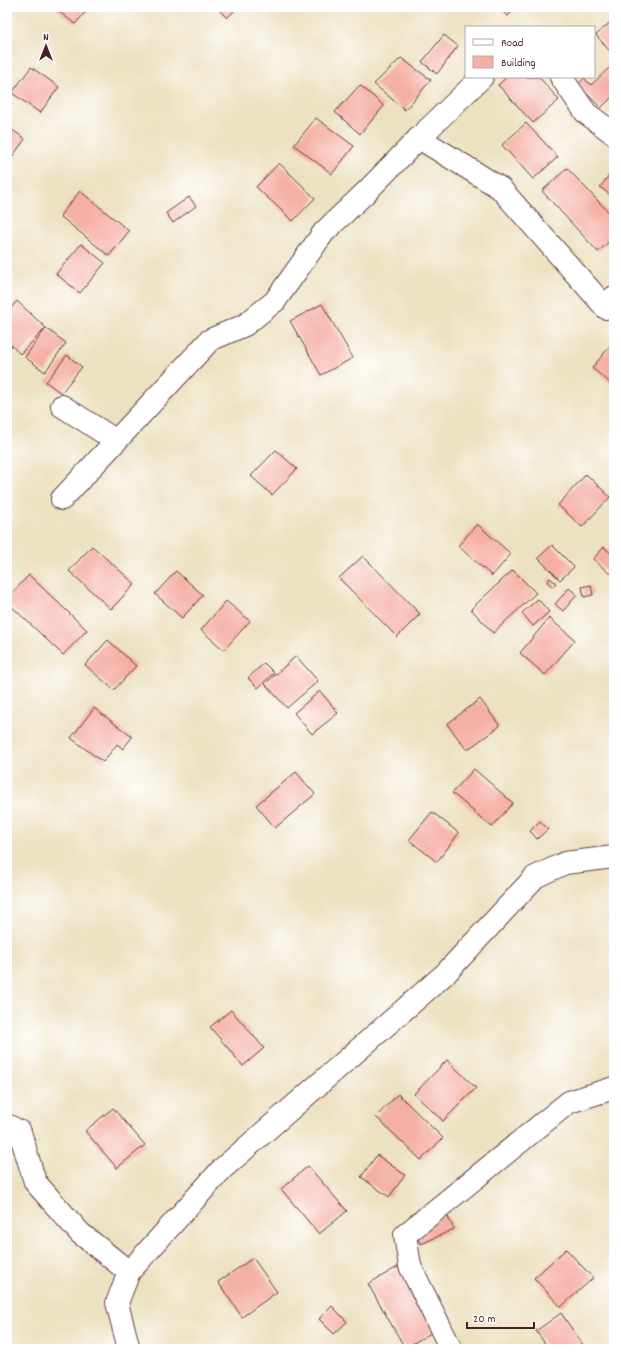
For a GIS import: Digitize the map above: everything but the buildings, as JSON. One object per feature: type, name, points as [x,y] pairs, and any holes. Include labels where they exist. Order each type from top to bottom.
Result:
[{"type":"street","points":[[62,499],[115,440],[210,340],[245,325],[275,301],[324,232],[481,78]]},
{"type":"street","points":[[562,78],[586,113],[614,134]]},
{"type":"street","points":[[419,138],[500,188],[606,308],[614,297]]},
{"type":"street","points":[[62,406],[115,440]]},
{"type":"street","points":[[129,1349],[117,1304],[129,1272],[222,1168],[446,973],[535,877],[564,863],[614,857]]},
{"type":"street","points":[[451,1349],[410,1266],[405,1235],[569,1102],[614,1088]]},
{"type":"street","points":[[7,1125],[20,1132],[35,1182],[80,1233],[129,1272]]}]
